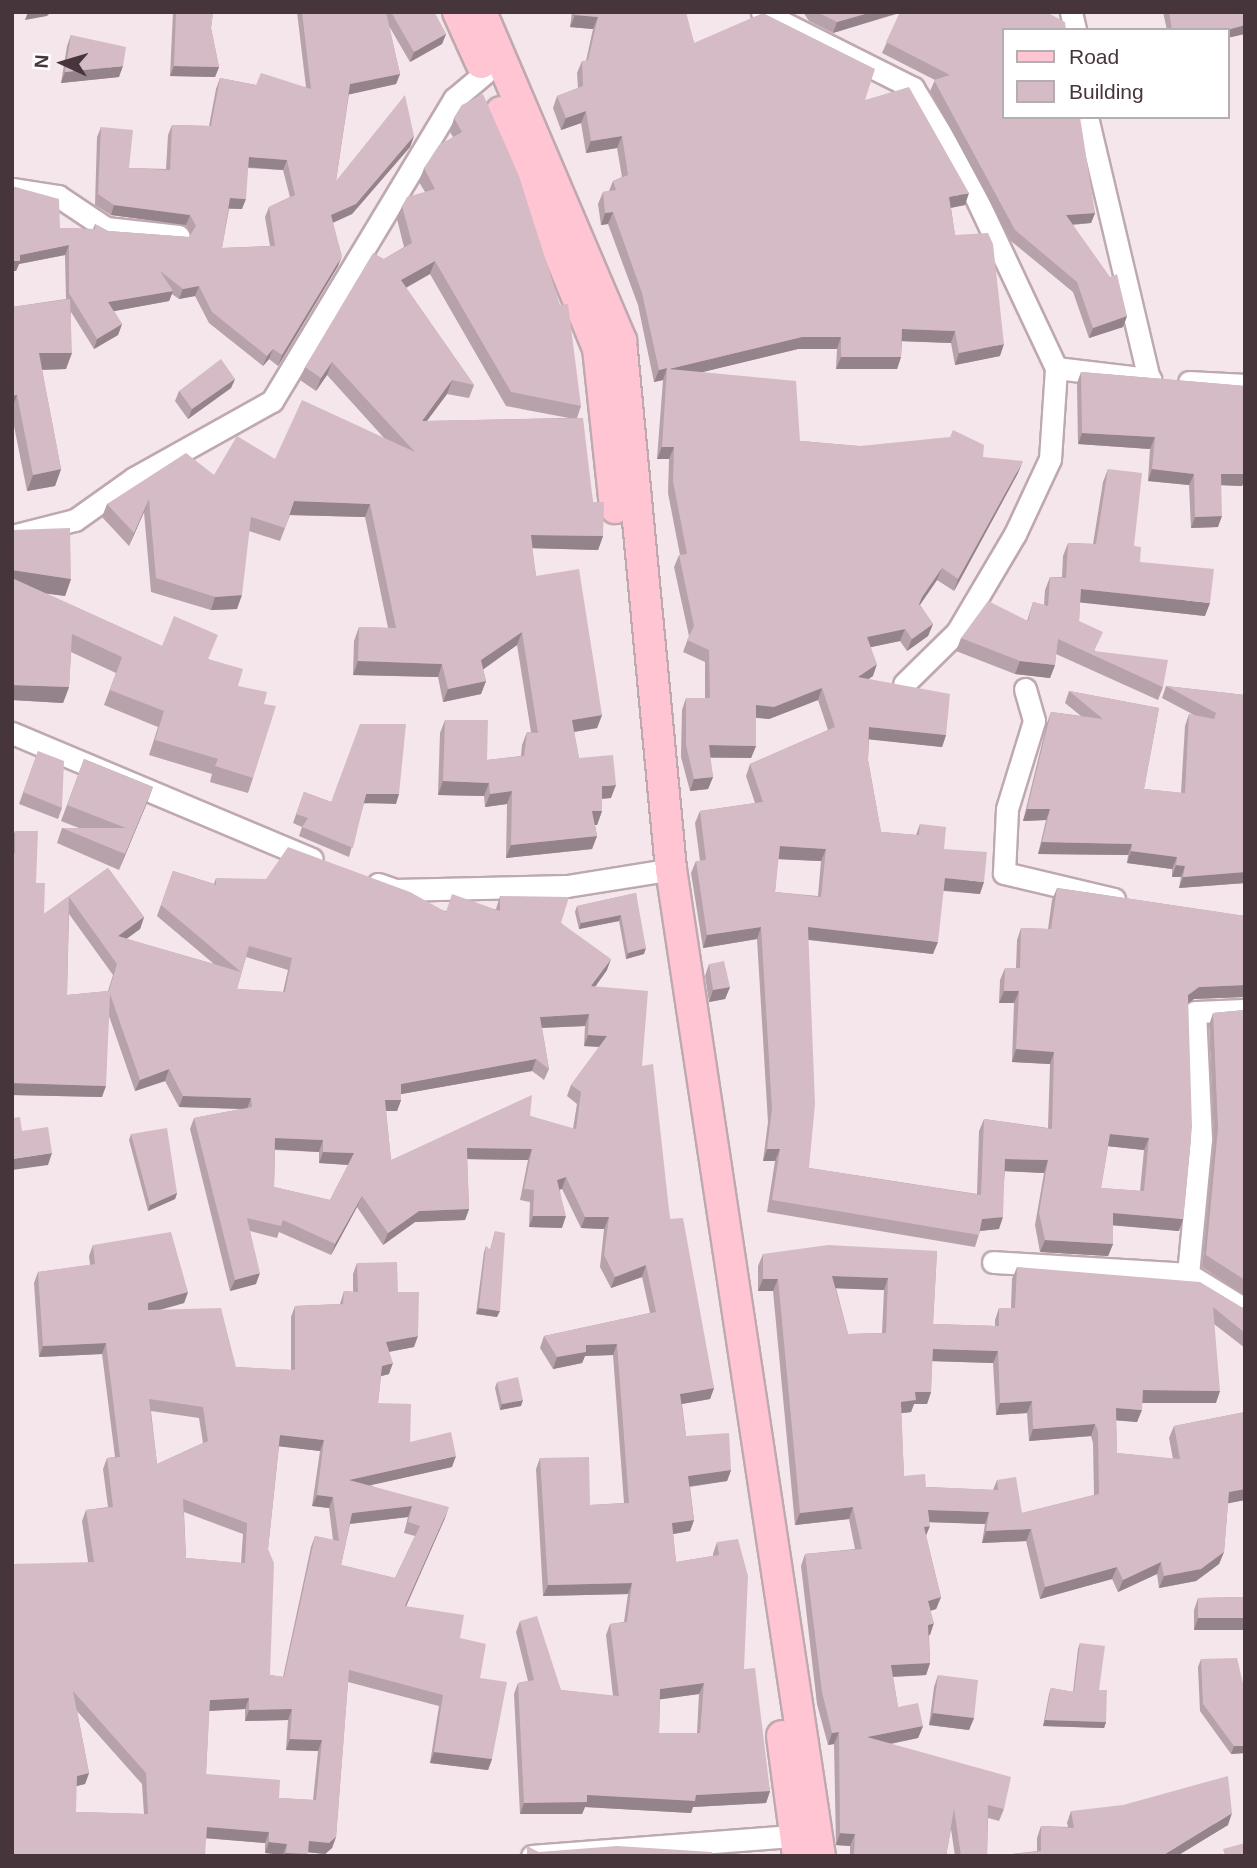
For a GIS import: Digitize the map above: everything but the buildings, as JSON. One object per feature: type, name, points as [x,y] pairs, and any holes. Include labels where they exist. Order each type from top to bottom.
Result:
[{"type":"street","points":[[458,12],[598,348],[654,872],[746,1440],[796,1846],[532,1856]]},
{"type":"street","points":[[481,12],[621,341],[671,869],[820,1856]]},
{"type":"street","points":[[762,12],[913,88],[963,170],[1056,368],[1049,459],[1015,534],[957,632],[904,684]]},
{"type":"street","points":[[12,536],[75,520],[134,478],[272,401],[454,99],[485,72]]},
{"type":"street","points":[[1087,119],[1149,379]]},
{"type":"street","points":[[12,189],[58,196],[106,228],[179,236]]},
{"type":"street","points":[[1056,368],[1149,379],[1245,385]]},
{"type":"street","points":[[1025,689],[1034,721],[1007,809],[1004,873],[1132,902]]},
{"type":"street","points":[[12,733],[345,873],[395,890],[567,886],[654,872]]},
{"type":"street","points":[[1188,1274],[1201,1139],[1195,1012],[1245,1010]]},
{"type":"street","points":[[993,1262],[1188,1274],[1245,1309]]}]
